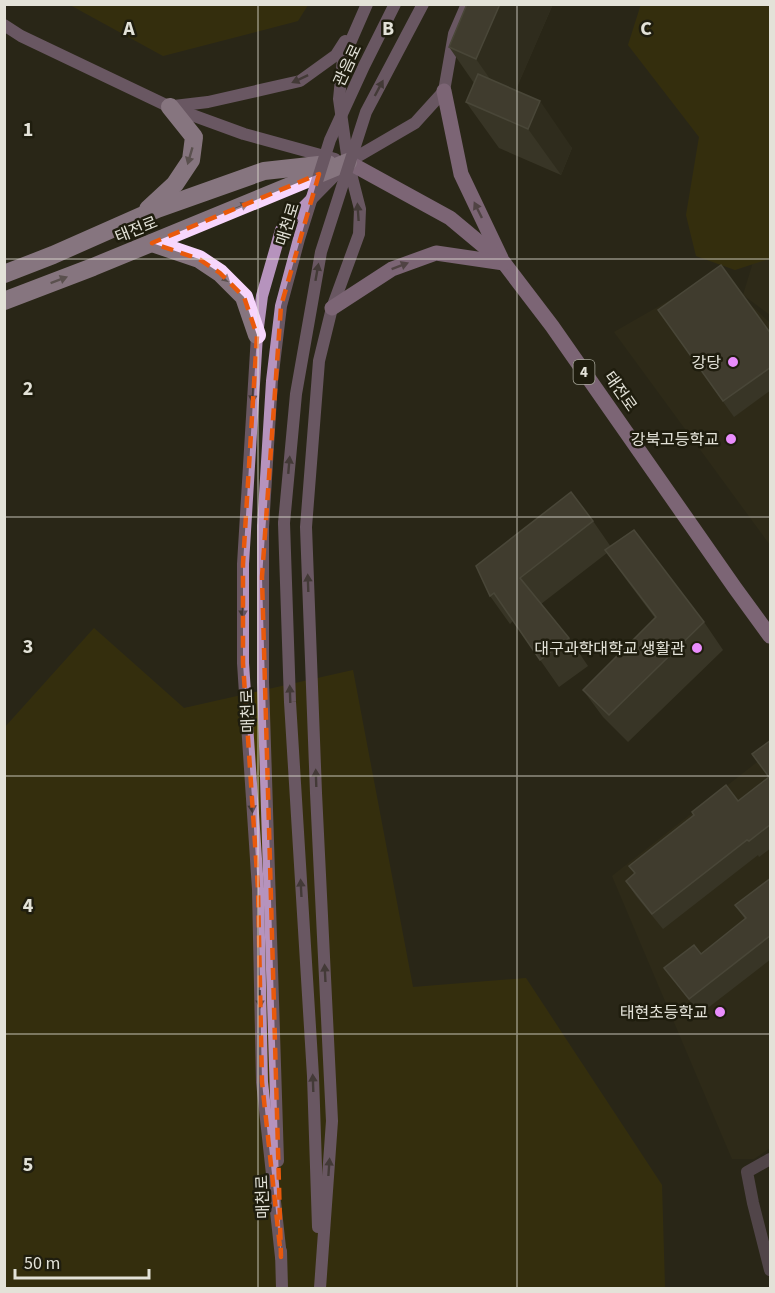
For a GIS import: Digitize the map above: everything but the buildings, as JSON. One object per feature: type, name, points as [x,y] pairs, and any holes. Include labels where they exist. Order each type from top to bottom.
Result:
[{"type":"highway","points":[[140,216],[175,184],[191,160],[194,137],[170,106]]},
{"type":"highway","name":"태전로","points":[[4,274],[157,209],[264,171],[348,162]]},
{"type":"highway","name":"태전로","points":[[4,301],[348,162]]},
{"type":"highway","points":[[152,243],[199,259],[220,273],[244,297],[257,335]]},
{"type":"main road","name":"관음로","points":[[330,140],[395,4]]},
{"type":"main road","points":[[320,1288],[313,1076],[290,702],[284,523],[296,394],[321,252],[366,112],[423,4]]},
{"type":"main road","points":[[467,4],[454,34],[444,91],[461,174],[504,263]]},
{"type":"main road","points":[[320,1288],[332,1121],[306,527],[319,361],[332,308],[359,234],[360,209],[348,162],[339,99],[344,59],[366,6]]},
{"type":"main road","points":[[170,106],[208,102],[300,81],[336,55],[366,6]]},
{"type":"main road","points":[[4,25],[21,36],[170,106],[244,134],[348,162]]},
{"type":"main road","points":[[281,1257],[262,1082],[258,889],[243,663],[243,564],[257,335],[262,296],[280,230],[348,162],[415,123],[444,91]]},
{"type":"main road","name":"매천로","points":[[282,1288],[262,682],[263,526],[272,381],[281,306],[330,140]]},
{"type":"main road","name":"태전로","points":[[348,162],[450,218],[504,263],[552,326],[771,636]]},
{"type":"main road","points":[[332,308],[392,269],[436,253],[504,263]]},
{"type":"street","points":[[771,1159],[747,1172],[771,1270]]},
{"type":"highlighted area","points":[[319,174],[281,306],[262,577],[281,1257],[262,1082],[258,889],[243,663],[243,564],[257,335],[244,297],[220,273],[199,259],[152,243]]},
{"type":"shaded area","points":[[641,4],[770,5],[769,259],[735,270],[696,256],[686,215],[699,137],[628,45]]},
{"type":"shaded area","points":[[70,5],[308,5],[298,21],[163,56]]},
{"type":"shaded area","points":[[770,207],[770,315],[743,295]]},
{"type":"shaded area","name":"강북고등학교","points":[[717,273],[770,323],[770,545],[614,332]]},
{"type":"shaded area","points":[[94,628],[184,708],[353,670],[413,987],[526,978],[662,1185],[665,1288],[5,1288],[5,727]]},
{"type":"shaded area","name":"태현초등학교","points":[[770,752],[770,1148],[754,1159],[732,1159],[612,876]]},
{"type":"place","name":"강당","points":[[733,362]]},
{"type":"place","name":"강북고등학교","points":[[731,439]]},
{"type":"place","name":"대구과학대학교 생활관","points":[[697,648]]},
{"type":"place","name":"태현초등학교","points":[[720,1012]]}]
